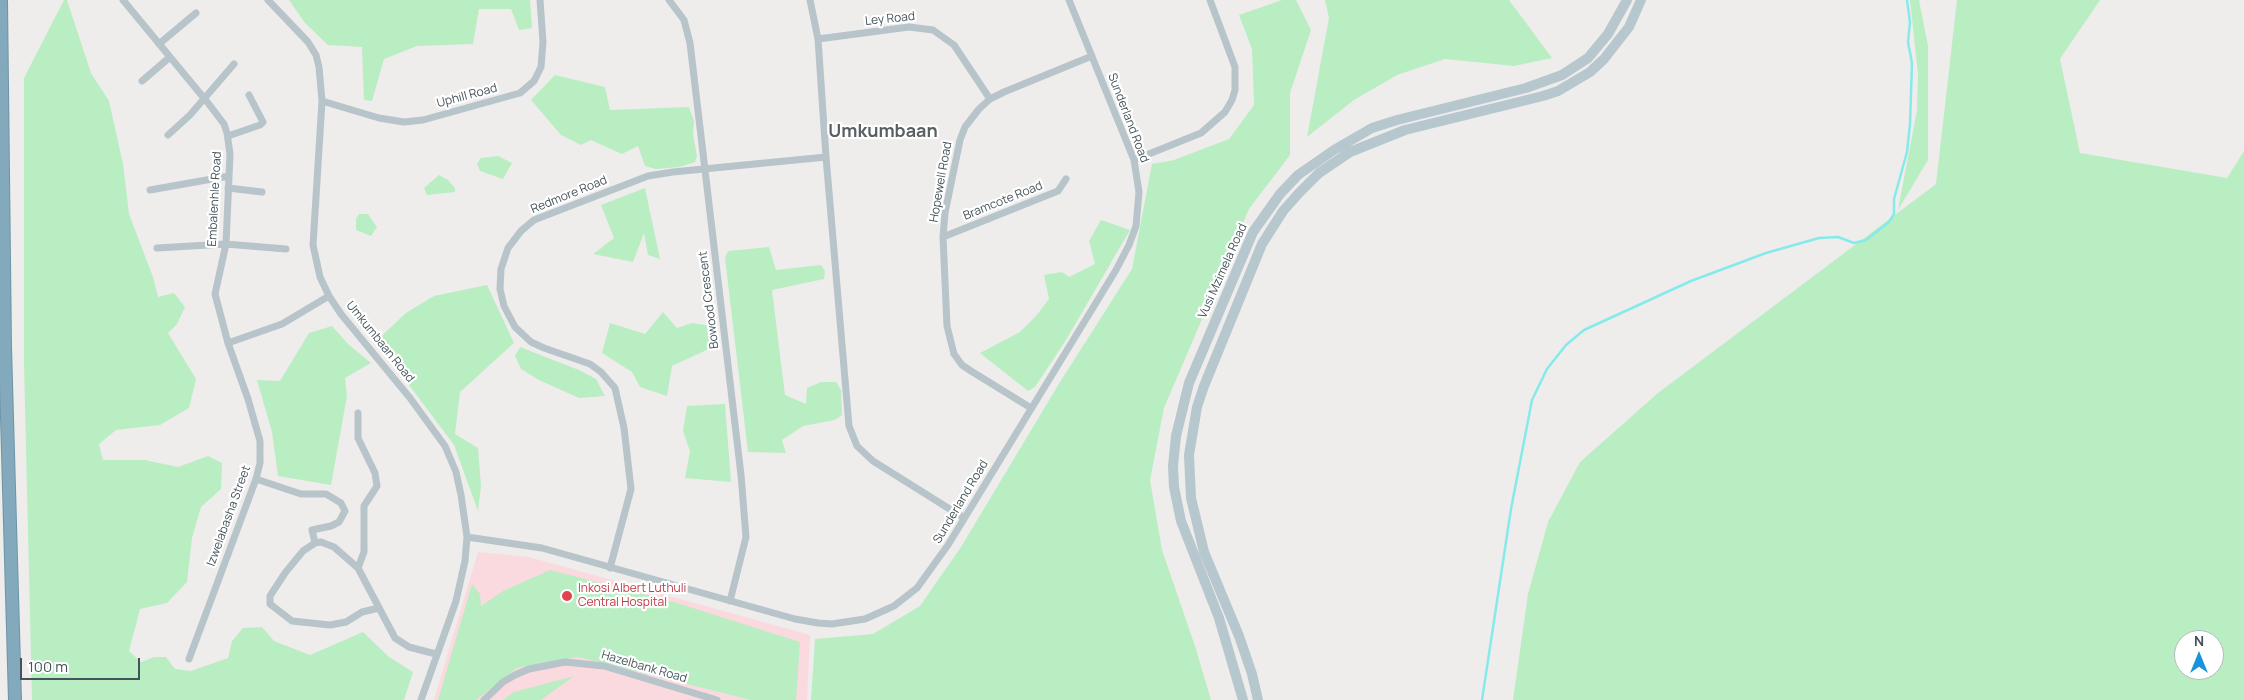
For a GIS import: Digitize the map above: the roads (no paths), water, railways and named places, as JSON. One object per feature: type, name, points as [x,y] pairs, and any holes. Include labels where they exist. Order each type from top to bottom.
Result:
[{"type":"highway","points":[[1,0],[5,347],[15,700]]},
{"type":"main road","name":"Vusi Mzimela Road","points":[[1242,700],[1219,618],[1181,521],[1172,466],[1176,436],[1189,383],[1221,303],[1253,232],[1280,194],[1298,175],[1334,150],[1372,128],[1526,88],[1562,75],[1588,58],[1608,34],[1627,0]]},
{"type":"main road","name":"Vusi Mzimela Road","points":[[1258,700],[1252,674],[1239,636],[1204,552],[1191,498],[1189,455],[1197,407],[1204,386],[1262,244],[1284,211],[1299,193],[1319,173],[1350,152],[1405,130],[1558,91],[1590,72],[1604,59],[1629,27],[1641,0]]},
{"type":"street","name":"Embalenhle Road","points":[[123,0],[205,99],[224,124],[228,136],[230,154],[226,244],[215,294],[228,343]]},
{"type":"street","name":"Umkumbaan Road","points":[[268,0],[308,42],[316,55],[322,101],[313,245],[320,277],[340,314],[410,398],[445,446],[456,472],[466,520],[465,561],[458,594],[421,700]]},
{"type":"street","name":"Uphill Road","points":[[322,101],[379,118],[404,122],[423,120],[520,93],[534,81],[541,67],[543,42],[540,0]]},
{"type":"street","name":"Bowood Crescent","points":[[669,0],[684,20],[689,37],[746,526],[744,547],[730,601]]},
{"type":"street","points":[[810,0],[818,39],[826,157],[848,412],[852,434],[857,446],[873,461],[964,518]]},
{"type":"street","name":"Sunderland Road","points":[[467,537],[542,548],[795,619],[818,623],[841,623],[865,619],[894,606],[917,588],[964,518],[1032,408],[1129,245],[1139,208],[1138,177],[1134,160],[1069,0]]},
{"type":"street","points":[[1134,160],[1201,133],[1226,112],[1232,100],[1235,67],[1210,0]]},
{"type":"street","points":[[160,44],[196,13]]},
{"type":"street","name":"Ley Road","points":[[818,39],[909,27],[933,30],[954,45],[990,99]]},
{"type":"street","name":"Hopewell Road","points":[[1032,408],[962,365],[954,354],[949,341],[947,326],[943,237],[945,213],[960,140],[970,119],[990,99],[1092,56]]},
{"type":"street","points":[[142,81],[170,57]]},
{"type":"street","points":[[168,135],[205,99],[234,64]]},
{"type":"street","points":[[228,136],[264,122],[249,95]]},
{"type":"street","name":"Redmore Road","points":[[610,568],[631,489],[624,428],[615,388],[601,372],[590,364],[531,342],[515,327],[508,317],[501,298],[501,269],[508,248],[515,237],[534,220],[648,176],[826,157]]},
{"type":"street","points":[[150,190],[229,176]]},
{"type":"street","name":"Bramcote Road","points":[[943,237],[1058,191],[1066,179]]},
{"type":"street","points":[[228,188],[262,192]]},
{"type":"street","points":[[157,248],[226,244],[286,249]]},
{"type":"street","points":[[228,343],[282,324],[329,296]]},
{"type":"street","name":"Izwelabasha Street","points":[[189,659],[256,479],[261,453],[258,429],[228,343]]},
{"type":"street","points":[[358,413],[358,438],[375,473],[377,486],[364,506],[364,552],[358,568]]},
{"type":"street","points":[[256,479],[304,494],[326,494],[341,503],[345,511],[340,522],[312,530],[315,543]]},
{"type":"street","points":[[379,608],[362,612],[346,622],[330,625],[296,622],[272,607],[269,601],[270,596],[285,573],[303,551],[315,543],[321,542],[334,547],[358,568],[395,638],[403,645],[436,654]]},
{"type":"street","name":"Hazelbank Road","points":[[484,700],[503,682],[529,669],[565,662],[583,662],[641,676],[717,700]]},
{"type":"waterway","points":[[1482,700],[1511,509],[1532,400],[1547,369],[1566,345],[1584,330],[1691,281],[1766,253],[1819,238],[1838,237],[1854,243],[1866,240],[1889,222],[1894,214],[1894,199],[1907,152],[1910,124],[1912,63],[1908,42],[1910,22],[1907,0]]},
{"type":"place","name":"Inkosi Albert Luthuli Central Hospital","points":[[567,596]]},
{"type":"district","name":"Umkumbaan","points":[[883,132]]}]
